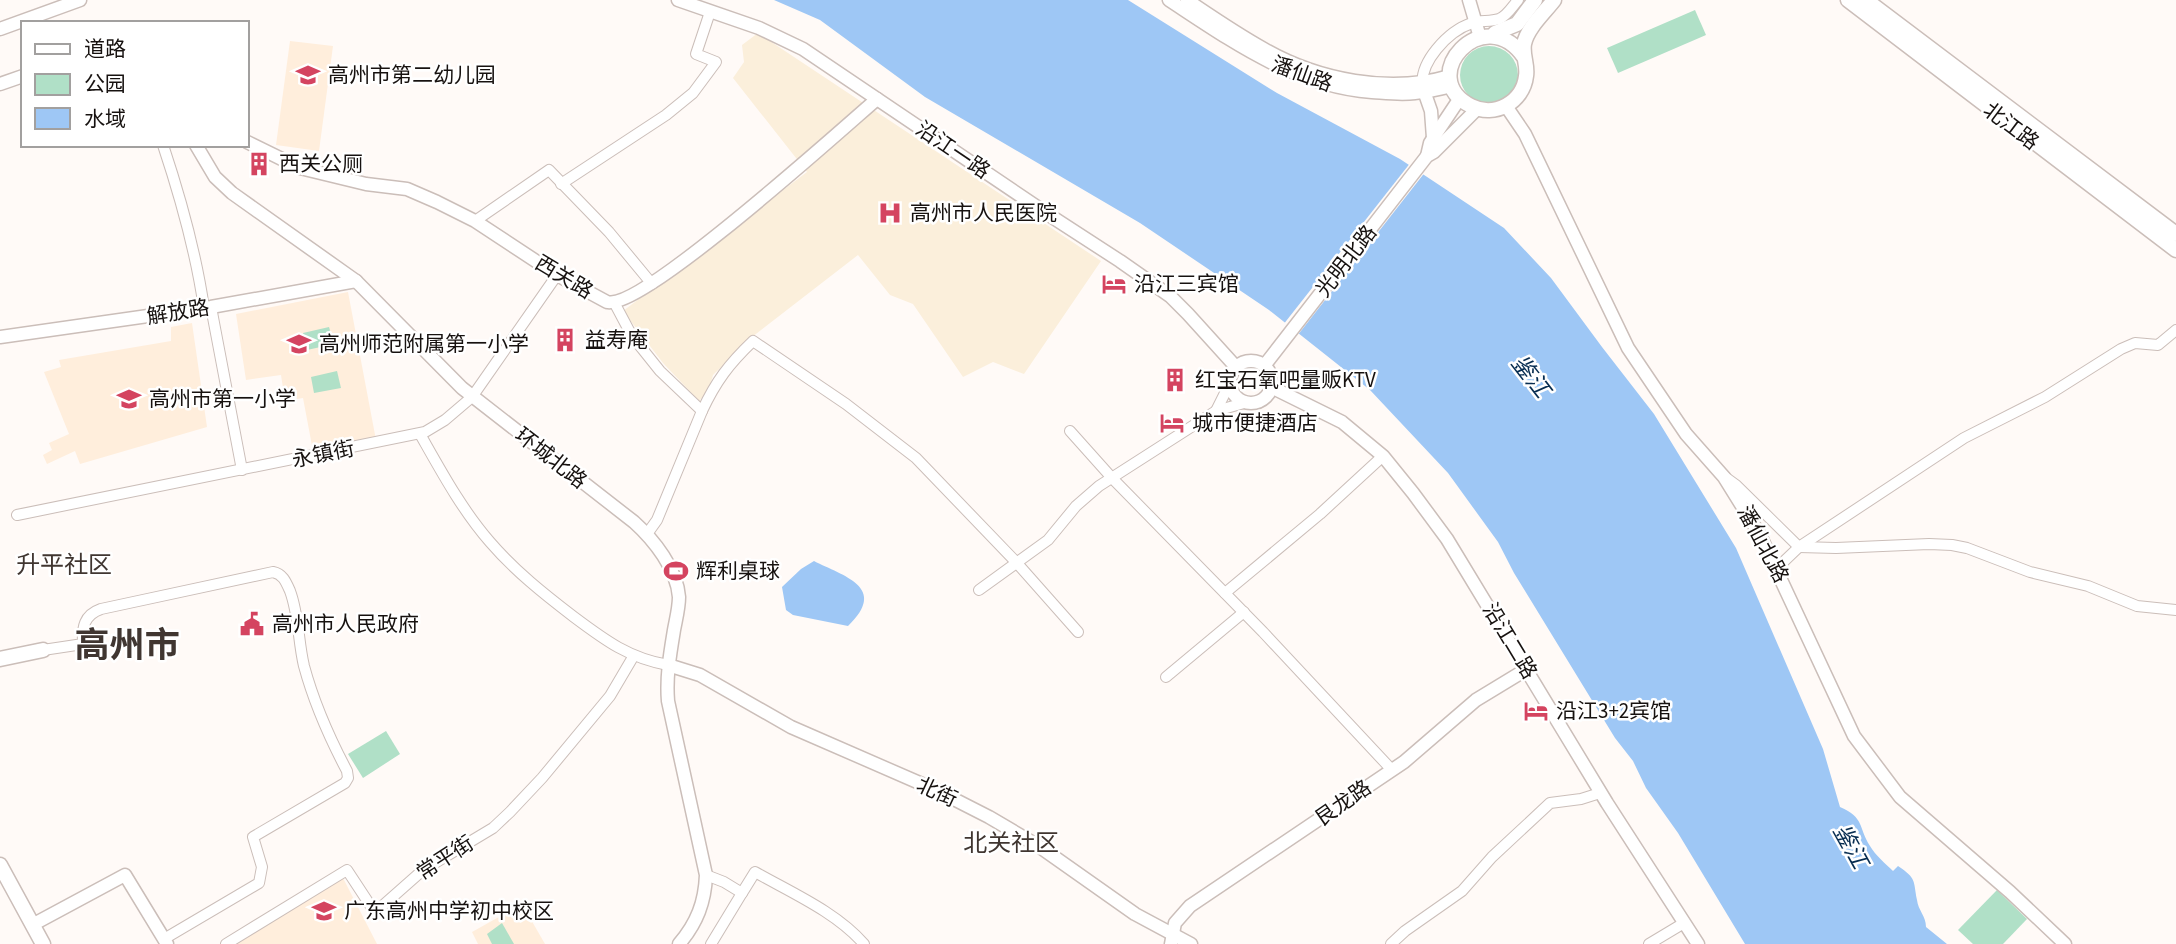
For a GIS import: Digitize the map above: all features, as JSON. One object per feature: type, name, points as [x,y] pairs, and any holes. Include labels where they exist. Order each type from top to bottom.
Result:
[{"type":"main road","points":[[1496,33],[1517,24],[1535,0]]},
{"type":"main road","points":[[1524,57],[1527,35],[1554,0]]},
{"type":"main road","name":"北江路","points":[[1848,0],[2176,250]]},
{"type":"main road","name":"北江路","points":[[1866,0],[2176,234]]},
{"type":"main road","points":[[1454,87],[1477,109],[1487,111],[1514,101],[1524,86],[1527,70],[1524,57],[1517,46],[1496,33],[1477,28]]},
{"type":"main road","name":"光明北路","points":[[1454,87],[1453,54],[1477,28]]},
{"type":"main road","points":[[0,659],[43,650]]},
{"type":"main road","points":[[2,873],[43,944]]},
{"type":"street","points":[[22,21],[80,0]]},
{"type":"street","name":"沿江一路","points":[[678,0],[778,36],[803,49],[1170,296],[1236,367]]},
{"type":"street","name":"潘仙路","points":[[1169,0],[1229,40],[1292,73],[1326,84],[1364,91],[1393,94],[1423,87]]},
{"type":"street","name":"潘仙路","points":[[1187,0],[1265,50],[1315,71],[1346,79],[1379,83],[1454,87]]},
{"type":"street","points":[[1469,0],[1477,28]]},
{"type":"street","points":[[1433,138],[1431,111],[1421,76],[1424,67],[1443,41],[1460,27],[1477,28],[1499,19],[1518,0]]},
{"type":"street","points":[[561,184],[645,130],[693,93],[716,62],[696,54],[710,12]]},
{"type":"street","points":[[0,29],[21,21]]},
{"type":"street","points":[[1,79],[21,76]]},
{"type":"street","name":"光明北路","points":[[1264,366],[1427,156],[1454,87]]},
{"type":"street","name":"西关路","points":[[248,142],[300,168],[366,184],[407,189],[475,221],[557,275],[615,304],[652,284],[784,182],[877,99]]},
{"type":"street","name":"潘仙北路","points":[[1506,106],[1525,134],[1628,348],[1686,434],[1724,477],[1747,512],[1777,568],[1854,736],[1900,797],[2010,891],[2065,944]]},
{"type":"street","name":"光明北路","points":[[1427,156],[1477,109]]},
{"type":"street","points":[[164,147],[208,308],[242,470]]},
{"type":"street","name":"环城北路","points":[[197,147],[215,177],[232,193],[356,281],[472,397],[647,534],[664,559],[679,596],[668,665],[668,701],[706,875]]},
{"type":"street","points":[[475,221],[547,170],[609,232],[652,284]]},
{"type":"street","name":"永镇街","points":[[17,515],[420,433],[445,420],[472,397],[557,275]]},
{"type":"street","name":"解放路","points":[[0,337],[208,308],[356,281]]},
{"type":"street","points":[[615,304],[632,336],[660,371],[702,411]]},
{"type":"street","points":[[1777,568],[1800,547],[1964,438],[2045,397],[2121,349],[2135,343],[2158,345],[2176,330]]},
{"type":"street","points":[[647,534],[657,520],[715,383],[729,364],[753,341],[846,404],[916,457],[1078,632]]},
{"type":"street","points":[[979,590],[1048,540],[1086,496],[1112,478],[1216,411],[1264,399],[1272,387],[1271,376],[1259,362],[1247,361],[1236,367],[1229,378],[1234,396],[1244,402]]},
{"type":"street","points":[[1216,411],[1229,385]]},
{"type":"street","name":"沿江二路","points":[[1272,387],[1342,422],[1383,456],[1447,539],[1600,793],[1698,944]]},
{"type":"street","points":[[1070,431],[1392,770]]},
{"type":"street","points":[[420,433],[443,476],[474,522],[504,557],[554,602],[607,641],[633,656],[668,665]]},
{"type":"street","points":[[1225,593],[1320,514],[1383,456]]},
{"type":"street","points":[[1724,477],[1736,485],[1800,547],[1952,545],[2030,572],[2088,586],[2137,606],[2176,610]]},
{"type":"street","points":[[32,925],[125,875],[165,942],[259,883],[262,867],[253,842],[254,836],[345,783],[348,778],[326,731],[309,681],[293,602],[287,583],[280,574],[273,572],[101,609],[92,612],[86,619],[82,629],[83,644],[43,650]]},
{"type":"street","points":[[1166,677],[1244,612]]},
{"type":"street","name":"常平街","points":[[226,944],[347,870],[372,908],[380,908],[423,870],[491,829],[510,812],[607,700],[633,656]]},
{"type":"street","name":"北街","points":[[668,665],[700,675],[791,727],[939,791],[989,817],[1040,847],[1172,939],[1191,944]]},
{"type":"street","name":"艮龙路","points":[[1172,939],[1175,923],[1190,906],[1392,770],[1476,701],[1527,669]]},
{"type":"street","points":[[1391,944],[1462,891],[1492,857],[1550,803],[1581,799],[1600,793]]},
{"type":"street","points":[[711,944],[755,872],[825,912],[864,944]]},
{"type":"street","points":[[679,944],[690,930],[703,904],[706,875],[742,893]]},
{"type":"street","points":[[1648,944],[1684,923]]},
{"type":"shaded area","name":"高州市人民医院","points":[[758,33],[1101,261],[1024,374],[993,362],[963,377],[913,304],[890,295],[858,255],[752,337],[713,375],[709,390],[699,401],[663,363],[623,311],[807,172],[733,78],[744,62],[742,45]]},
{"type":"shaded area","name":"高州市第二幼儿园","points":[[290,41],[333,46],[319,151],[276,145]]},
{"type":"shaded area","name":"高州师范附属第一小学","points":[[348,292],[376,440],[313,451],[303,398],[285,401],[281,375],[246,380],[236,314]]},
{"type":"shaded area","name":"高州市第一小学","points":[[192,323],[207,427],[80,464],[75,451],[47,464],[43,455],[52,450],[49,443],[69,434],[44,372],[61,367],[59,360],[171,341],[171,327]]},
{"type":"shaded area","name":"广东高州中学初中校区","points":[[343,878],[377,944],[235,944]]},
{"type":"shaded area","points":[[522,904],[545,944],[478,944],[472,932]]},
{"type":"green space","points":[[1695,10],[1706,35],[1618,73],[1607,48]]},
{"type":"green space","points":[[1489,46],[1505,51],[1513,59],[1518,75],[1513,91],[1505,99],[1489,104],[1473,99],[1465,91],[1460,75],[1465,59],[1473,51]]},
{"type":"green space","points":[[329,327],[334,344],[307,350],[303,333]]},
{"type":"green space","points":[[337,371],[341,388],[314,393],[311,377]]},
{"type":"green space","points":[[386,731],[400,754],[363,778],[348,754]]},
{"type":"green space","points":[[1997,890],[2027,919],[2003,944],[1973,944],[1958,930]]},
{"type":"green space","points":[[502,923],[514,944],[492,944],[487,934]]},
{"type":"water","name":"鉴江","points":[[774,0],[1128,0],[1277,93],[1400,159],[1504,228],[1551,278],[1654,414],[1736,548],[1823,749],[1840,807],[1854,815],[1870,846],[1893,871],[1898,866],[1911,877],[1926,927],[1947,944],[1745,944],[1678,833],[1646,788],[1633,761],[1615,738],[1514,573],[1498,542],[1448,473],[1370,390],[1269,310],[1140,223],[925,97],[820,20]]},
{"type":"water","points":[[814,561],[848,578],[863,592],[864,602],[860,613],[848,626],[793,615],[786,610],[782,587]]},
{"type":"pier","points":[[1411,162],[1426,171],[1297,336],[1283,325]]},
{"type":"place","name":"高州市第二幼儿园","points":[[308,75]]},
{"type":"place","name":"西关公厕","points":[[259,164]]},
{"type":"place","name":"高州市人民医院","points":[[890,213]]},
{"type":"place","name":"沿江三宾馆","points":[[1114,284]]},
{"type":"place","name":"益寿庵","points":[[565,340]]},
{"type":"place","name":"高州师范附属第一小学","points":[[299,344]]},
{"type":"place","name":"红宝石氧吧量贩KTV","points":[[1175,380]]},
{"type":"place","name":"高州市第一小学","points":[[129,399]]},
{"type":"place","name":"城市便捷酒店","points":[[1172,423]]},
{"type":"place","name":"辉利桌球","points":[[676,571]]},
{"type":"place","name":"高州市人民政府","points":[[252,624]]},
{"type":"place","name":"沿江3+2宾馆","points":[[1536,711]]},
{"type":"place","name":"广东高州中学初中校区","points":[[324,911]]},
{"type":"district","name":"升平社区","points":[[64,565]]},
{"type":"district","name":"高州市","points":[[127,645]]},
{"type":"district","name":"北关社区","points":[[1011,843]]}]
